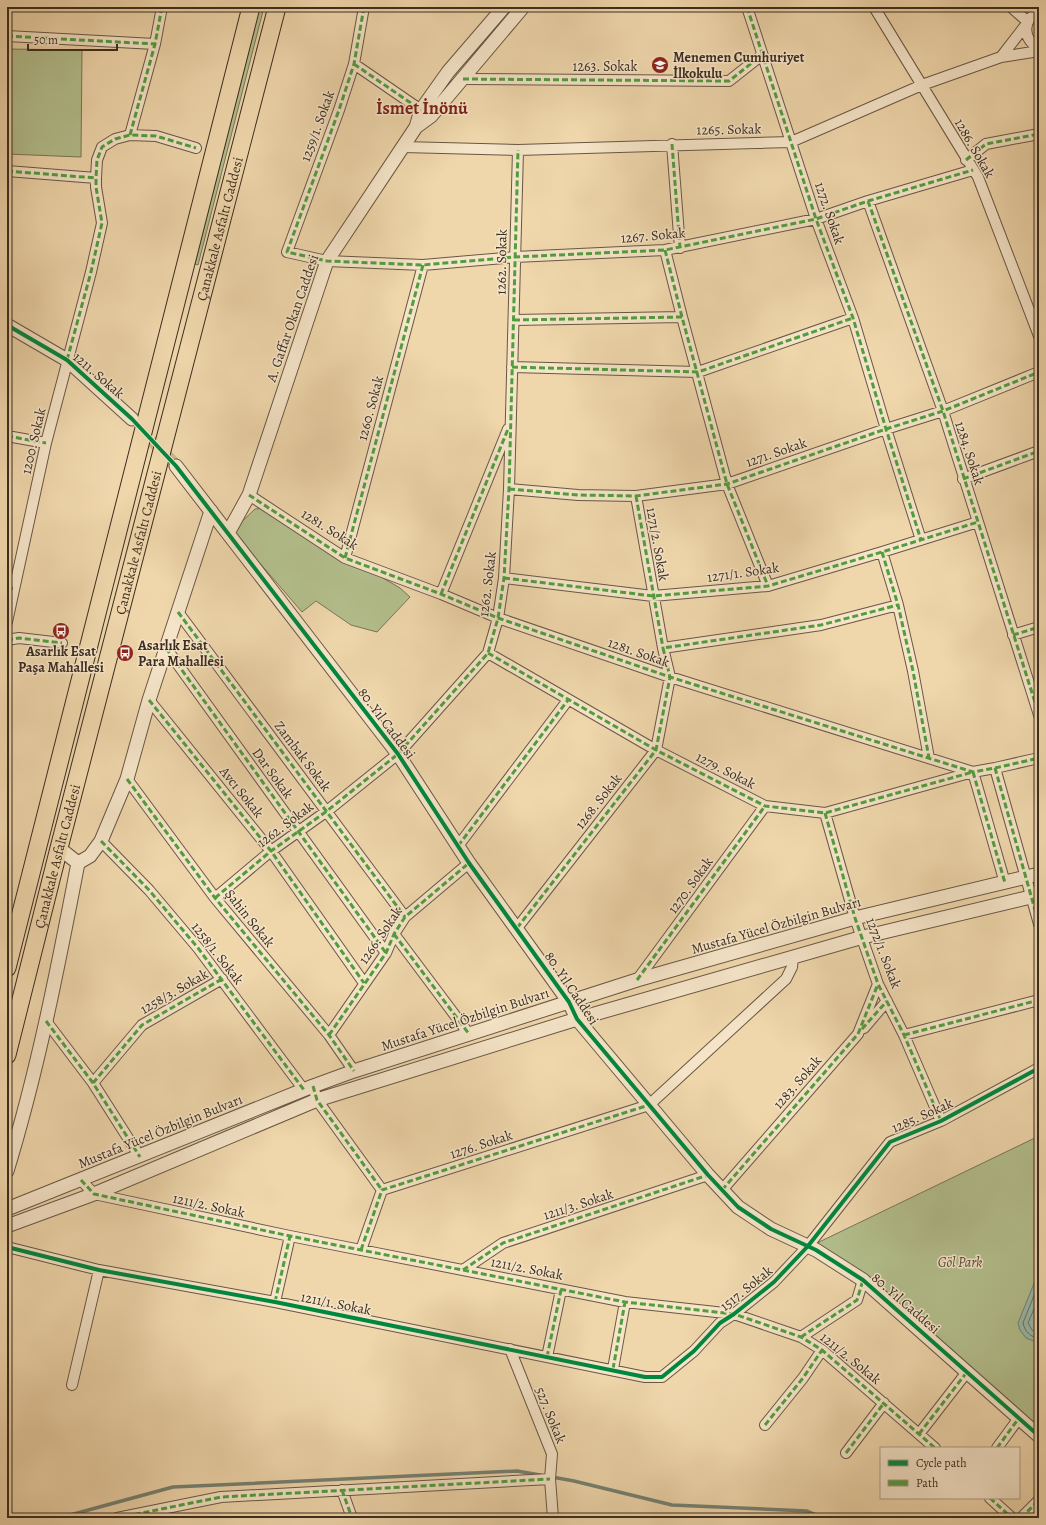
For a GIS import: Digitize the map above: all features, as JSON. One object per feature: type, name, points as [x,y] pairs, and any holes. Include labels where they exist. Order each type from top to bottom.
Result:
[{"type":"highway","name":"Çanakkale Asfaltı Caddesi","points":[[7,968],[251,7]]},
{"type":"highway","name":"Çanakkale Asfaltı Caddesi","points":[[7,1055],[59,848],[277,7]]},
{"type":"street","points":[[162,7],[155,44],[130,135],[156,136],[196,148]]},
{"type":"street","name":"1259/1. Sokak","points":[[287,252],[354,64],[364,7]]},
{"type":"street","name":"A. Gaffar Okan Caddesi","points":[[228,533],[250,494],[327,261],[416,127],[421,110],[448,72],[504,7]]},
{"type":"street","name":"A. Gaffar Okan Caddesi","points":[[416,127],[432,116],[523,7]]},
{"type":"street","name":"1272. Sokak","points":[[747,7],[816,219],[853,318],[921,540]]},
{"type":"street","name":"1286. Sokak","points":[[874,7],[966,160],[978,177],[1039,336]]},
{"type":"street","points":[[1011,7],[1028,22]]},
{"type":"street","points":[[1001,57],[1032,17],[1039,12]]},
{"type":"street","points":[[1028,22],[1026,35],[1033,46],[1039,50]]},
{"type":"street","points":[[7,36],[155,44]]},
{"type":"street","name":"1265. Sokak","points":[[403,147],[518,150],[672,144],[791,142],[922,85],[1001,57],[1039,50]]},
{"type":"street","name":"1263. Sokak","points":[[463,79],[729,81],[762,55]]},
{"type":"street","points":[[354,64],[421,110]]},
{"type":"street","points":[[966,160],[986,144],[1039,134]]},
{"type":"street","name":"1200. Sokak","points":[[7,622],[11,588],[67,360],[91,272],[102,222],[96,187],[97,160],[102,147],[115,139],[130,135]]},
{"type":"street","points":[[672,144],[680,248]]},
{"type":"street","name":"1262. Sokak","points":[[215,898],[271,851],[327,811],[398,754],[488,654],[498,618],[504,578],[509,489],[518,150]]},
{"type":"street","name":"1267. Sokak","points":[[287,252],[327,261],[423,265],[515,257],[665,250],[816,219],[868,201],[973,170]]},
{"type":"street","points":[[7,171],[96,178]]},
{"type":"street","name":"1284. Sokak","points":[[868,201],[943,411],[963,479],[1039,715]]},
{"type":"street","points":[[665,250],[728,484],[768,586]]},
{"type":"street","name":"1260. Sokak","points":[[345,558],[423,265]]},
{"type":"street","points":[[514,320],[682,317]]},
{"type":"street","points":[[512,367],[698,372],[853,318]]},
{"type":"street","name":"1211. Sokak","points":[[7,326],[67,360],[132,419]]},
{"type":"street","name":"1271. Sokak","points":[[509,489],[636,496],[728,484],[886,429],[943,411],[1039,372]]},
{"type":"street","points":[[441,594],[511,423]]},
{"type":"street","points":[[7,436],[46,443]]},
{"type":"street","points":[[963,479],[1039,451]]},
{"type":"street","name":"80. Yıl Caddesi","points":[[176,466],[398,754],[469,863],[569,1002],[577,1019],[708,1176],[738,1207],[771,1229],[808,1246],[863,1280],[1039,1436]]},
{"type":"street","name":"1281. Sokak","points":[[250,494],[345,558],[441,594],[498,618],[670,678],[972,772],[1039,758]]},
{"type":"street","name":"1271/2. Sokak","points":[[636,496],[653,596],[670,678]]},
{"type":"street","points":[[7,1171],[19,1133],[54,988],[78,863],[90,856],[101,841],[127,780],[149,700],[211,511]]},
{"type":"street","name":"1271/1. Sokak","points":[[504,578],[653,596],[768,586],[978,522]]},
{"type":"street","points":[[882,552],[898,606],[913,671],[929,758]]},
{"type":"street","points":[[663,648],[821,625],[898,606]]},
{"type":"street","name":"Zambak Sokak","points":[[178,612],[406,916]]},
{"type":"street","points":[[1013,635],[1039,627]]},
{"type":"street","points":[[7,640],[19,638],[62,643]]},
{"type":"street","name":"Dar Sokak","points":[[166,648],[386,953]]},
{"type":"street","name":"1279. Sokak","points":[[488,654],[656,750],[765,806],[825,813],[972,772]]},
{"type":"street","name":"1268. Sokak","points":[[517,928],[656,750],[670,678]]},
{"type":"street","name":"Avcı Sokak","points":[[149,700],[271,851],[364,983]]},
{"type":"street","points":[[458,846],[568,700]]},
{"type":"street","points":[[995,768],[1033,876],[1039,924]]},
{"type":"street","points":[[972,772],[1005,883]]},
{"type":"street","name":"Şahin Sokak","points":[[127,780],[215,898],[329,1035],[354,1071]]},
{"type":"street","name":"1270. Sokak","points":[[638,980],[765,806]]},
{"type":"street","name":"1272/1. Sokak","points":[[825,813],[856,918],[878,984],[904,1035],[941,1121]]},
{"type":"street","name":"1258/1. Sokak","points":[[101,841],[149,890],[309,1088]]},
{"type":"street","points":[[59,848],[78,863]]},
{"type":"street","name":"1266. Sokak","points":[[329,1035],[386,953],[394,934],[406,916],[469,863]]},
{"type":"street","name":"Mustafa Yücel Özbilgin Bulvarı","points":[[7,1209],[354,1071],[638,980],[856,918],[1033,876]]},
{"type":"street","points":[[7,1224],[94,1194],[317,1100],[577,1019],[863,937],[1035,896]]},
{"type":"street","points":[[394,934],[470,1034]]},
{"type":"street","points":[[648,1105],[786,979],[792,967],[794,957]]},
{"type":"street","name":"1258/3. Sokak","points":[[93,1083],[142,1025],[222,979]]},
{"type":"street","name":"1283. Sokak","points":[[722,1190],[858,1034],[878,984]]},
{"type":"street","points":[[904,1035],[1039,1000]]},
{"type":"street","points":[[858,1034],[887,1001]]},
{"type":"street","points":[[46,1021],[93,1083],[140,1157]]},
{"type":"street","name":"1285. Sokak","points":[[808,1246],[890,1142],[941,1121],[1039,1068]]},
{"type":"street","points":[[309,1088],[382,1190],[361,1250]]},
{"type":"street","name":"1276. Sokak","points":[[382,1190],[648,1105]]},
{"type":"street","name":"1211/3. Sokak","points":[[463,1270],[503,1243],[708,1176]]},
{"type":"street","points":[[81,1180],[94,1194]]},
{"type":"street","name":"1211/2. Sokak","points":[[94,1194],[290,1236],[561,1290],[626,1302],[734,1314],[801,1337],[822,1350],[933,1447]]},
{"type":"street","points":[[275,1302],[290,1236]]},
{"type":"street","name":"1517. Sokak","points":[[662,1377],[694,1351],[720,1323],[734,1314],[774,1282],[808,1246]]},
{"type":"street","name":"1211/1. Sokak","points":[[7,1247],[99,1270],[275,1302],[645,1377],[662,1377]]},
{"type":"street","points":[[72,1385],[99,1270]]},
{"type":"street","points":[[801,1337],[857,1300],[863,1280]]},
{"type":"street","points":[[547,1357],[561,1290]]},
{"type":"street","points":[[613,1370],[626,1302]]},
{"type":"street","name":"527. Sokak","points":[[510,1349],[552,1454],[550,1479],[553,1518]]},
{"type":"street","points":[[765,1425],[803,1378],[822,1350]]},
{"type":"street","points":[[919,1434],[967,1372]]},
{"type":"street","points":[[846,1453],[884,1403]]},
{"type":"street","points":[[998,1447],[1019,1418]]},
{"type":"street","points":[[117,1518],[221,1497],[550,1479]]},
{"type":"street","points":[[342,1490],[352,1518]]},
{"type":"street","points":[[991,1499],[1012,1518]]},
{"type":"street","points":[[1021,1518],[1039,1500]]},
{"type":"green space","points":[[259,7],[264,7],[198,265],[195,264]]},
{"type":"green space","points":[[7,49],[82,50],[81,157],[7,154]]},
{"type":"green space","points":[[264,508],[400,588],[410,597],[377,632],[351,625],[316,601],[302,612],[232,531],[255,509]]},
{"type":"green space","name":"Göl Park","points":[[1039,1136],[1039,1433],[817,1243]]},
{"type":"water","points":[[1039,1277],[1039,1343],[1026,1338],[1020,1330],[1018,1323],[1035,1281]]},
{"type":"waterway","points":[[59,1518],[173,1487],[517,1471],[540,1475]]},
{"type":"waterway","points":[[552,1477],[672,1505],[807,1511],[824,1518]]},
{"type":"tunnel","points":[[139,426],[176,466]]},
{"type":"marked path","points":[[130,135],[155,44],[162,7]]},
{"type":"marked path","points":[[364,7],[354,64],[339,110],[287,252],[327,261],[423,265],[515,257],[665,250],[816,219],[868,201],[973,170]]},
{"type":"marked path","points":[[747,7],[816,219],[853,318],[921,540]]},
{"type":"marked path","points":[[7,36],[155,44]]},
{"type":"marked path","points":[[463,79],[729,81],[762,55]]},
{"type":"marked path","points":[[354,64],[421,110]]},
{"type":"marked path","points":[[966,160],[986,144],[1039,134]]},
{"type":"marked path","points":[[67,360],[91,272],[102,223],[96,187],[97,160],[102,147],[115,139],[130,135],[156,136],[196,148]]},
{"type":"marked path","points":[[672,144],[680,248]]},
{"type":"marked path","points":[[215,898],[271,851],[327,811],[398,754],[488,653],[498,618],[504,578],[509,489],[518,150]]},
{"type":"marked path","points":[[7,171],[96,178]]},
{"type":"marked path","points":[[868,201],[943,411],[1039,715]]},
{"type":"marked path","points":[[665,250],[727,484],[768,586]]},
{"type":"marked path","points":[[345,558],[423,265]]},
{"type":"marked path","points":[[514,320],[682,317]]},
{"type":"marked path","points":[[512,367],[698,372],[853,318]]},
{"type":"marked path","points":[[509,489],[578,495],[636,496],[727,484],[943,411],[1039,372]]},
{"type":"marked path","points":[[441,594],[508,429]]},
{"type":"marked path","points":[[7,436],[46,443]]},
{"type":"marked path","points":[[963,479],[1039,451]]},
{"type":"marked path","points":[[249,495],[345,558],[441,594],[498,618],[670,677],[973,772],[1039,758]]},
{"type":"marked path","points":[[636,496],[663,648]]},
{"type":"marked path","points":[[504,578],[653,596],[768,586],[978,522]]},
{"type":"marked path","points":[[882,552],[898,605],[913,671],[929,758]]},
{"type":"marked path","points":[[7,588],[14,589]]},
{"type":"marked path","points":[[517,928],[656,750],[670,677],[663,648],[821,625],[898,605]]},
{"type":"marked path","points":[[178,612],[405,917]]},
{"type":"marked path","points":[[1013,635],[1039,627]]},
{"type":"marked path","points":[[7,640],[19,638],[62,643]]},
{"type":"marked path","points":[[166,648],[386,953]]},
{"type":"marked path","points":[[488,653],[656,750],[765,806],[825,813],[973,772]]},
{"type":"marked path","points":[[149,700],[271,851],[364,983]]},
{"type":"marked path","points":[[458,846],[568,700]]},
{"type":"marked path","points":[[995,768],[1039,924]]},
{"type":"marked path","points":[[973,772],[1005,883]]},
{"type":"marked path","points":[[127,779],[215,898],[329,1035],[354,1071]]},
{"type":"marked path","points":[[637,980],[765,806]]},
{"type":"marked path","points":[[825,813],[855,918],[878,984],[904,1035],[941,1121]]},
{"type":"marked path","points":[[101,841],[149,890],[198,948],[304,1090]]},
{"type":"marked path","points":[[329,1035],[386,953],[394,934],[405,917],[469,863]]},
{"type":"marked path","points":[[394,934],[469,1034]]},
{"type":"marked path","points":[[93,1083],[142,1025],[222,979]]},
{"type":"marked path","points":[[722,1190],[858,1034],[878,984]]},
{"type":"marked path","points":[[904,1035],[1039,1000]]},
{"type":"marked path","points":[[862,1029],[887,1001]]},
{"type":"marked path","points":[[46,1021],[93,1083],[140,1157]]},
{"type":"marked path","points":[[313,1086],[317,1100],[382,1190]]},
{"type":"marked path","points":[[361,1250],[382,1190],[649,1105]]},
{"type":"marked path","points":[[463,1270],[503,1243],[708,1175]]},
{"type":"marked path","points":[[81,1180],[94,1194],[290,1236],[625,1302],[734,1314],[801,1337],[822,1350],[934,1447]]},
{"type":"marked path","points":[[275,1302],[290,1236]]},
{"type":"marked path","points":[[801,1337],[857,1300],[863,1280]]},
{"type":"marked path","points":[[547,1357],[561,1290]]},
{"type":"marked path","points":[[613,1369],[625,1302]]},
{"type":"marked path","points":[[765,1425],[803,1378],[822,1350]]},
{"type":"marked path","points":[[919,1434],[967,1372]]},
{"type":"marked path","points":[[846,1453],[884,1403]]},
{"type":"marked path","points":[[998,1447],[1019,1418]]},
{"type":"marked path","points":[[117,1518],[221,1497],[550,1479]]},
{"type":"marked path","points":[[342,1490],[352,1518]]},
{"type":"marked path","points":[[991,1499],[1012,1518]]},
{"type":"marked path","points":[[1021,1518],[1039,1500]]},
{"type":"cycle path","points":[[7,325],[67,360],[132,419],[176,466],[398,754],[469,863],[569,1002],[577,1019],[708,1175],[738,1207],[771,1229],[816,1250],[863,1280],[1039,1436]]},
{"type":"cycle path","points":[[7,1247],[99,1270],[275,1302],[645,1377],[662,1377],[694,1351],[720,1323],[734,1314],[774,1282],[808,1246],[890,1142],[941,1121],[1039,1068]]},
{"type":"place","name":"Menemen Cumhuriyet İlkokulu","points":[[660,65]]},
{"type":"place","name":"Asarlık Esat Paşa Mahallesi","points":[[61,631]]},
{"type":"place","name":"Asarlık Esat Para Mahallesi","points":[[125,653]]},
{"type":"district","name":"İsmet İnönü","points":[[422,108]]}]
